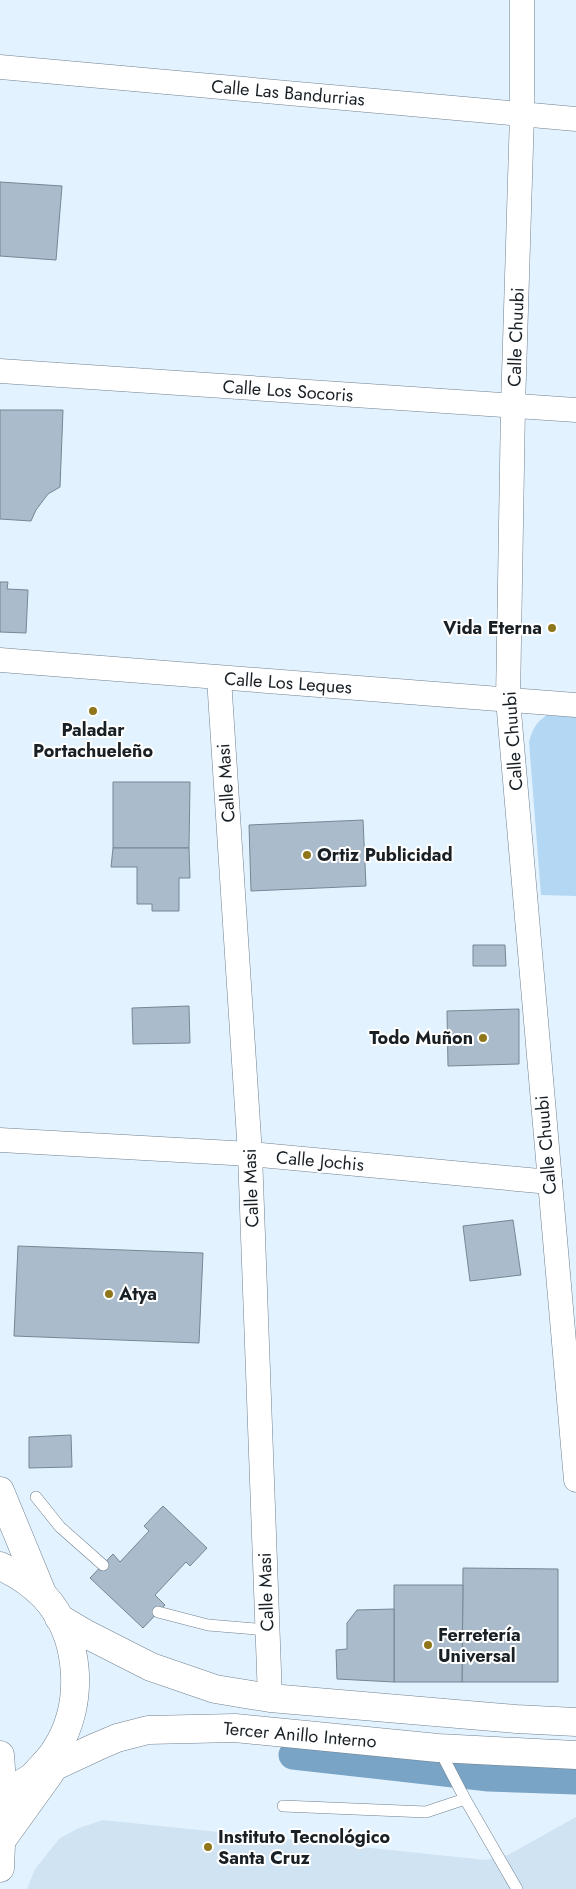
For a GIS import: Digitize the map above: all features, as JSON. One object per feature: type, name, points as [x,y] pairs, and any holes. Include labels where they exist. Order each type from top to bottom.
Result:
[{"type":"main road","points":[[0,1491],[52,1607]]},
{"type":"main road","name":"Tercer Anillo Interno","points":[[0,1566],[18,1574],[52,1607],[86,1634],[151,1667],[215,1689],[270,1698],[516,1719],[576,1722]]},
{"type":"main road","name":"Tercer Anillo Interno","points":[[45,1771],[70,1718],[76,1684],[72,1650],[52,1607]]},
{"type":"main road","name":"Tercer Anillo Interno","points":[[1,1797],[45,1771],[117,1738],[148,1730],[235,1728],[446,1753],[576,1755]]},
{"type":"main road","points":[[446,1753],[540,1736],[576,1735]]},
{"type":"main road","points":[[0,1755],[0,1868]]},
{"type":"main road","points":[[1,1841],[45,1771]]},
{"type":"street","name":"Calle Chuubi","points":[[522,0],[522,114],[508,700],[576,1480]]},
{"type":"street","name":"Calle Las Bandurrias","points":[[0,67],[576,119]]},
{"type":"street","name":"Calle Los Socoris","points":[[0,371],[576,410]]},
{"type":"street","name":"Calle Los Leques","points":[[0,660],[576,705]]},
{"type":"street","name":"Calle Masi","points":[[220,678],[250,1154],[270,1698]]},
{"type":"street","name":"Calle Jochis","points":[[0,1140],[250,1154],[550,1182]]},
{"type":"lane","points":[[36,1496],[60,1527],[103,1565]]},
{"type":"lane","points":[[158,1612],[208,1625],[267,1630]]},
{"type":"lane","points":[[446,1753],[456,1782],[517,1889]]},
{"type":"lane","points":[[283,1806],[426,1812],[465,1799]]},
{"type":"shaded area","points":[[547,715],[576,717],[576,896],[541,895],[529,742],[535,727]]},
{"type":"shaded area","name":"Instituto Tecnológico Santa Cruz","points":[[576,1817],[576,1889],[27,1889],[35,1869],[60,1838],[79,1828],[103,1820],[486,1860],[508,1855]]},
{"type":"building","points":[[0,182],[62,186],[56,260],[0,256]]},
{"type":"building","points":[[0,410],[63,410],[60,487],[48,494],[36,510],[31,521],[0,519]]},
{"type":"building","points":[[0,582],[8,582],[7,589],[28,590],[26,633],[0,632]]},
{"type":"building","points":[[113,782],[190,782],[189,848],[113,848]]},
{"type":"building","name":"Ortiz Publicidad","points":[[363,820],[366,886],[251,891],[249,825]]},
{"type":"building","points":[[113,848],[189,848],[190,878],[179,878],[179,911],[152,911],[152,904],[137,904],[137,867],[111,867]]},
{"type":"building","points":[[473,945],[505,945],[506,966],[473,966]]},
{"type":"building","points":[[189,1006],[190,1043],[133,1044],[132,1008]]},
{"type":"building","name":"Todo Muñon","points":[[519,1009],[519,1064],[448,1066],[447,1011]]},
{"type":"building","points":[[513,1220],[521,1275],[470,1281],[463,1226]]},
{"type":"building","name":"Atya","points":[[18,1246],[203,1253],[199,1343],[14,1336]]},
{"type":"building","points":[[71,1435],[72,1467],[29,1468],[29,1437]]},
{"type":"building","points":[[163,1506],[207,1548],[190,1566],[186,1562],[155,1595],[165,1605],[143,1628],[90,1578],[113,1554],[120,1562],[149,1531],[144,1526]]},
{"type":"building","points":[[463,1568],[558,1569],[558,1682],[462,1682]]},
{"type":"building","name":"Ferretería Universal","points":[[394,1585],[463,1585],[462,1682],[394,1682]]},
{"type":"building","points":[[394,1609],[394,1682],[337,1679],[336,1650],[347,1649],[347,1623],[357,1610]]},
{"type":"waterway","points":[[293,1755],[489,1777],[576,1780]]},
{"type":"place","name":"Vida Eterna","points":[[552,628]]},
{"type":"place","name":"Paladar Portachueleño","points":[[93,711]]},
{"type":"place","name":"Ortiz Publicidad","points":[[307,855]]},
{"type":"place","name":"Todo Muñon","points":[[483,1038]]},
{"type":"place","name":"Atya","points":[[109,1294]]},
{"type":"place","name":"Ferretería Universal","points":[[428,1645]]},
{"type":"place","name":"Instituto Tecnológico Santa Cruz","points":[[208,1847]]}]
